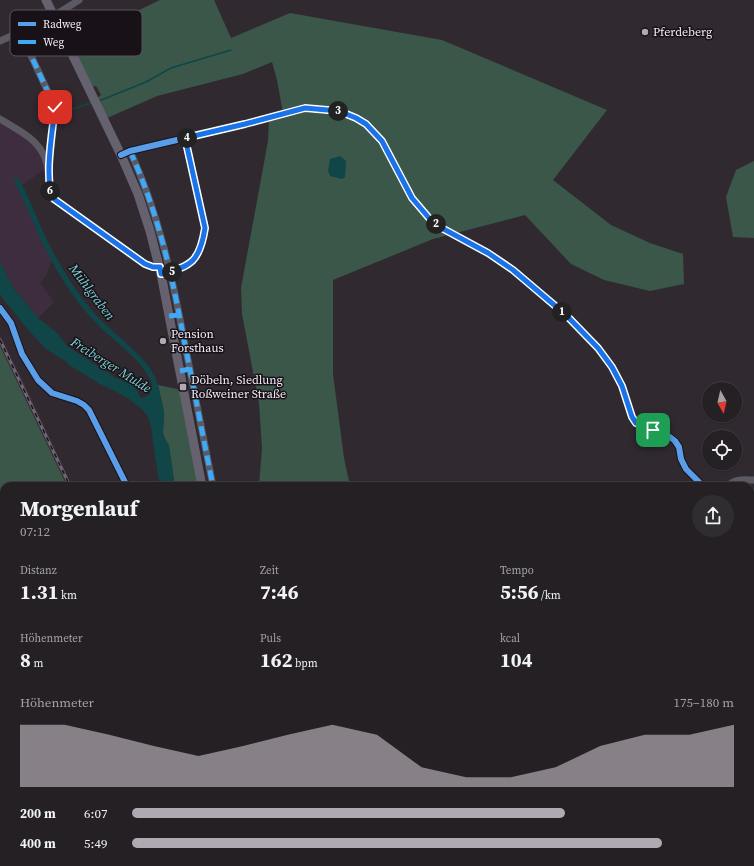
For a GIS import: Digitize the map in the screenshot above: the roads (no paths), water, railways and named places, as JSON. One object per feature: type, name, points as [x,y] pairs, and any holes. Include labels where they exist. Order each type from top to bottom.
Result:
[{"type":"main road","points":[[46,0],[51,10]]},
{"type":"main road","points":[[75,56],[126,153],[161,271],[201,482]]},
{"type":"street","points":[[66,10],[79,0]]},
{"type":"street","points":[[0,41],[10,36]]},
{"type":"street","points":[[31,56],[55,107],[48,169]]},
{"type":"street","points":[[212,482],[171,272],[157,220],[142,176],[126,153],[305,108],[339,111],[366,124],[382,141],[412,198],[429,218],[438,226],[488,253],[513,270],[566,315],[598,348],[612,367],[622,386],[632,417],[636,423],[670,437],[675,441],[686,469],[699,482]]},
{"type":"street","points":[[0,119],[37,144],[46,160],[51,194],[58,203],[145,264],[161,271],[171,272],[182,269],[191,263],[195,258],[203,239],[205,228],[185,138]]},
{"type":"street","points":[[170,316],[179,315]]},
{"type":"street","points":[[180,371],[190,369]]},
{"type":"street","points":[[731,482],[737,480],[754,480]]},
{"type":"water","points":[[340,156],[346,161],[345,177],[342,179],[330,176],[328,171],[330,159]]},
{"type":"water","points":[[0,262],[14,289],[38,318],[57,333],[67,346],[119,380],[133,385],[140,397],[143,398],[150,394],[149,386],[158,385],[164,412],[163,433],[169,445],[174,482],[159,482],[151,426],[148,417],[142,409],[129,399],[100,384],[46,349],[31,333],[0,294]]},
{"type":"waterway","points":[[99,101],[146,82],[171,68],[231,50]]},
{"type":"waterway","points":[[73,109],[91,103]]},
{"type":"waterway","name":"Mühlgraben","points":[[17,181],[45,242],[71,288],[99,322],[142,362],[154,381],[156,391]]},
{"type":"railway","points":[[0,340],[68,482]]},
{"type":"place","name":"Pferdeberg","points":[[645,32]]},
{"type":"place","name":"Pension Forsthaus","points":[[163,341]]},
{"type":"place","name":"Döbeln, Siedlung Roßweiner Straße","points":[[183,387]]},
{"type":"water label","name":"Freiberger Mulde","points":[[111,365]]}]
